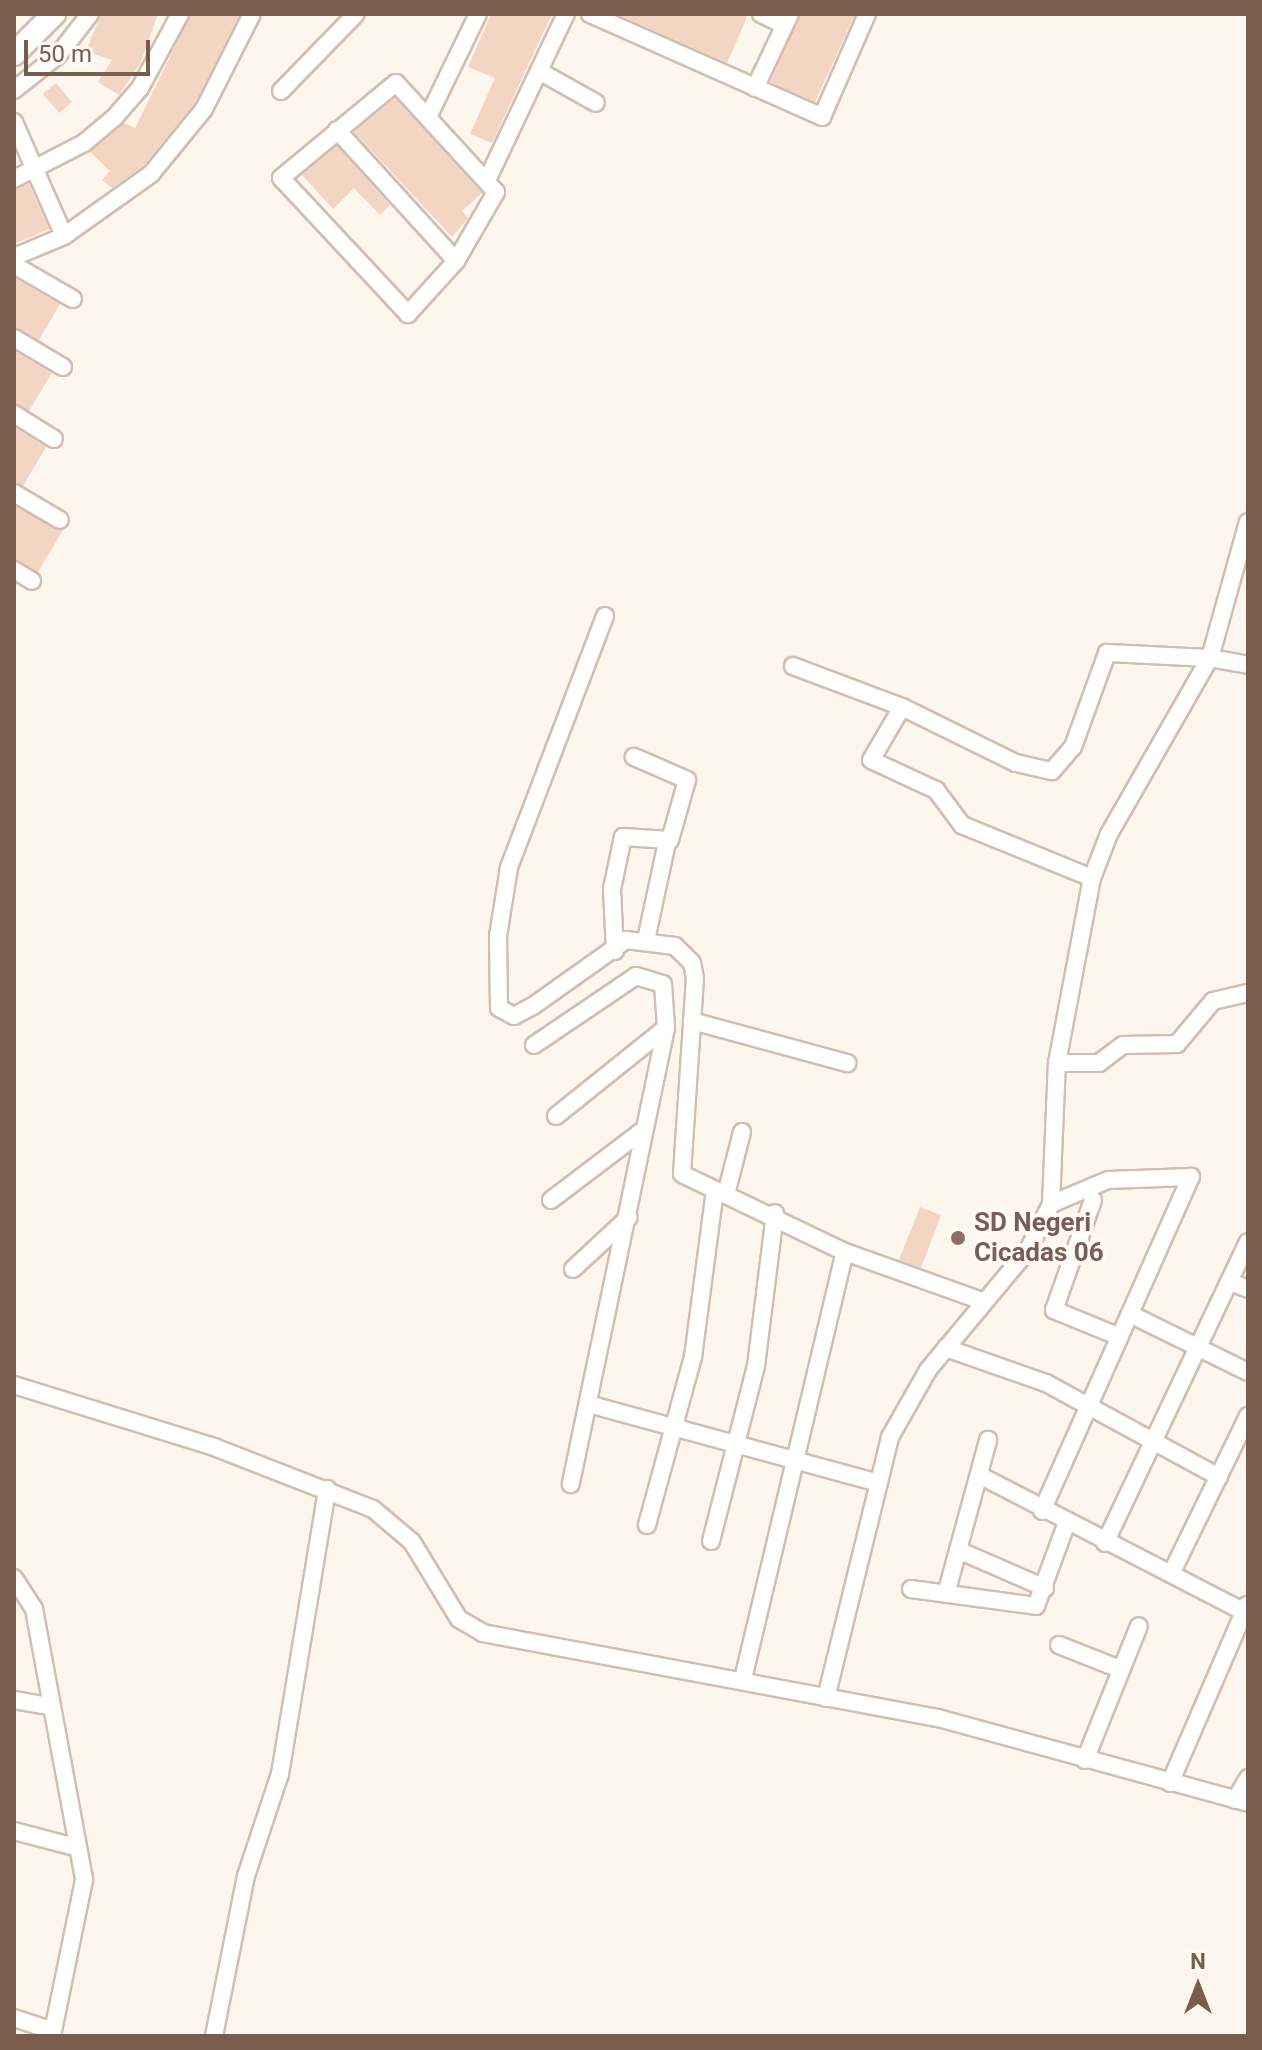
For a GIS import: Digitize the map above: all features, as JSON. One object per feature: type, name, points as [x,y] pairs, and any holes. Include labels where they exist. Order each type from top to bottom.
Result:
[{"type":"street","points":[[14,54],[54,14]]},
{"type":"street","points":[[14,90],[58,55],[90,14]]},
{"type":"street","points":[[14,179],[114,118],[140,88],[180,14]]},
{"type":"street","points":[[14,257],[64,236],[170,154],[221,81],[252,14]]},
{"type":"street","points":[[428,117],[478,14]]},
{"type":"street","points":[[488,178],[566,14]]},
{"type":"street","points":[[590,14],[824,117],[867,14]]},
{"type":"street","points":[[755,88],[787,20],[761,14]]},
{"type":"street","points":[[281,91],[353,15]]},
{"type":"street","points":[[539,71],[596,103]]},
{"type":"street","points":[[394,83],[488,178],[496,192],[456,261],[404,313],[282,182],[337,130],[394,83]]},
{"type":"street","points":[[14,122],[64,236]]},
{"type":"street","points":[[337,130],[456,261]]},
{"type":"street","points":[[14,265],[73,299]]},
{"type":"street","points":[[14,338],[63,367]]},
{"type":"street","points":[[14,414],[54,439]]},
{"type":"street","points":[[14,493],[60,520]]},
{"type":"street","points":[[826,1698],[876,1482],[895,1426],[946,1348],[982,1301],[1028,1250],[1051,1204],[1057,1063],[1092,878],[1109,834],[1210,658],[1248,522]]},
{"type":"street","points":[[14,570],[32,581]]},
{"type":"street","points":[[605,616],[509,868],[498,936],[499,1008],[514,1016],[615,951],[626,940],[646,940],[675,946],[692,963],[692,1021],[678,1165],[687,1179],[775,1213],[845,1252],[982,1301]]},
{"type":"street","points":[[793,666],[902,707],[1016,763],[1052,771],[1073,747],[1107,653],[1210,658],[1248,665]]},
{"type":"street","points":[[902,707],[871,760],[936,790],[962,825],[1092,878]]},
{"type":"street","points":[[634,757],[687,776],[667,842],[646,940]]},
{"type":"street","points":[[615,951],[612,889],[623,837],[667,842]]},
{"type":"street","points":[[534,1045],[643,974],[663,984],[666,1028],[642,1131],[629,1217],[571,1484]]},
{"type":"street","points":[[1057,1063],[1099,1063],[1123,1045],[1177,1044],[1213,1001],[1248,993]]},
{"type":"street","points":[[692,1021],[847,1063]]},
{"type":"street","points":[[556,1116],[666,1028]]},
{"type":"street","points":[[551,1200],[642,1131]]},
{"type":"street","points":[[647,1525],[693,1357],[720,1192],[742,1132]]},
{"type":"street","points":[[1042,1511],[1090,1410],[1191,1177],[1108,1180],[1051,1204]]},
{"type":"street","points":[[1093,1200],[1054,1310],[1120,1337]]},
{"type":"street","points":[[711,1541],[738,1446],[775,1213]]},
{"type":"street","points":[[573,1269],[629,1217]]},
{"type":"street","points":[[1105,1543],[1248,1242]]},
{"type":"street","points":[[743,1679],[845,1252]]},
{"type":"street","points":[[1230,1282],[1248,1289]]},
{"type":"street","points":[[1130,1314],[1248,1372]]},
{"type":"street","points":[[946,1348],[1026,1374],[1219,1477]]},
{"type":"street","points":[[14,1385],[327,1489],[399,1527],[459,1619],[483,1633],[743,1679],[959,1723],[1242,1802],[1248,1778]]},
{"type":"street","points":[[588,1404],[673,1430],[876,1482]]},
{"type":"street","points":[[1171,1574],[1248,1416]]},
{"type":"street","points":[[946,1594],[988,1440]]},
{"type":"street","points":[[979,1475],[1066,1525],[1246,1607],[1170,1783]]},
{"type":"street","points":[[214,2036],[246,1876],[280,1774],[327,1489]]},
{"type":"street","points":[[911,1589],[1036,1606],[1066,1525]]},
{"type":"street","points":[[958,1550],[1045,1588]]},
{"type":"street","points":[[14,1578],[34,1609],[47,1706],[84,1894],[53,2033],[14,2018]]},
{"type":"street","points":[[1085,1760],[1139,1626]]},
{"type":"street","points":[[1059,1645],[1120,1669]]},
{"type":"street","points":[[14,1700],[47,1706]]},
{"type":"street","points":[[14,1831],[75,1847]]},
{"type":"building","points":[[101,14],[158,14],[140,64],[119,95],[98,82],[112,60],[86,51]]},
{"type":"building","points":[[191,14],[240,14],[195,103],[143,166],[112,188],[102,180],[110,171],[90,152],[124,123],[135,128]]},
{"type":"building","points":[[491,14],[552,14],[492,143],[470,134],[495,78],[468,67]]},
{"type":"building","points":[[617,14],[740,14],[747,17],[727,63]]},
{"type":"building","points":[[801,14],[855,14],[815,102],[770,82]]},
{"type":"building","points":[[56,83],[72,102],[59,113],[43,94]]},
{"type":"building","points":[[395,98],[482,193],[462,211],[468,218],[452,237],[354,132]]},
{"type":"building","points":[[337,146],[390,205],[380,215],[354,188],[333,209],[302,175]]},
{"type":"building","points":[[29,184],[49,229],[14,244],[14,190]]},
{"type":"building","points":[[14,278],[60,304],[39,340],[14,327]]},
{"type":"building","points":[[14,351],[52,373],[29,411],[14,403]]},
{"type":"building","points":[[14,427],[46,447],[23,486],[14,482]]},
{"type":"building","points":[[14,506],[63,530],[38,572],[14,559]]},
{"type":"building","points":[[920,1207],[941,1215],[921,1268],[899,1260]]},
{"type":"place","name":"SD Negeri Cicadas 06","points":[[958,1238]]}]
